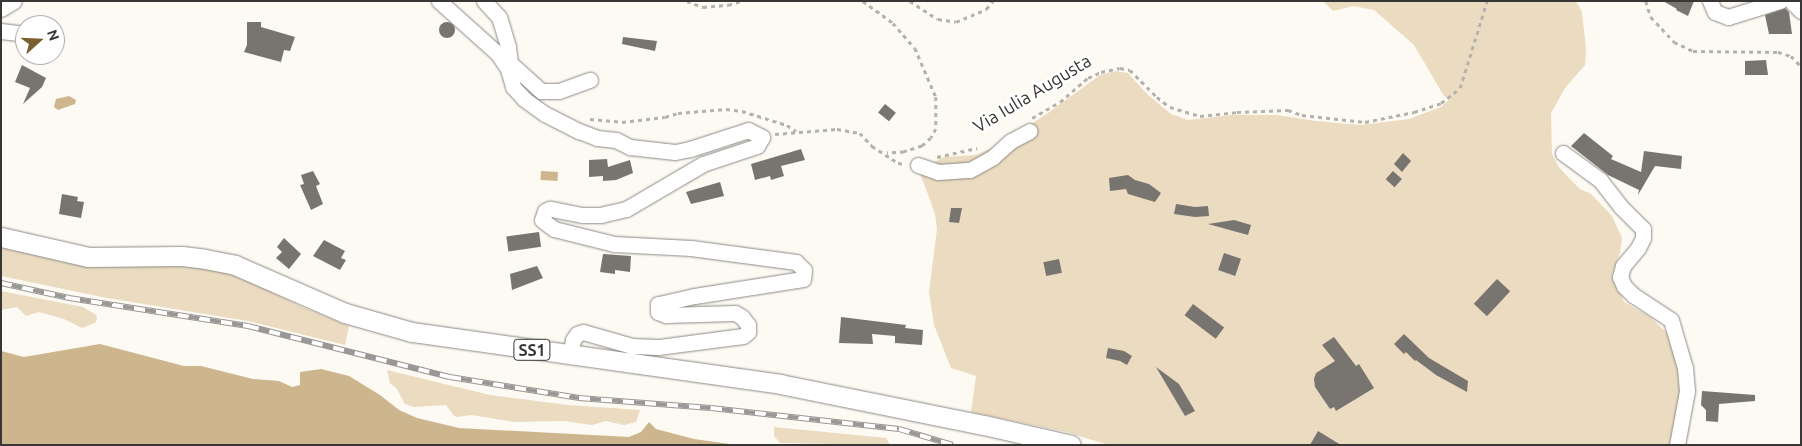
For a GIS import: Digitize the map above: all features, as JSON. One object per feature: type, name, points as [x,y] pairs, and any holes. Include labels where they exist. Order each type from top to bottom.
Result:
[{"type":"main road","name":"SS1","points":[[1,237],[88,257],[182,256],[206,258],[235,265],[324,306],[412,332],[780,384],[975,423],[1071,445]]},
{"type":"street","points":[[1,9],[14,1]]},
{"type":"street","points":[[440,1],[481,36],[509,66],[541,91],[559,91],[590,80]]},
{"type":"street","points":[[484,1],[499,16],[508,47],[513,87],[524,99],[564,125],[597,138],[616,140],[630,147],[675,152],[757,134],[757,146],[703,164],[626,208],[601,215],[582,215],[550,209],[545,211],[542,220],[554,229],[614,244],[691,248],[796,262],[804,270],[803,279],[694,296],[658,304],[658,312],[666,315],[735,313],[742,317],[748,325],[748,332],[744,336],[658,347],[632,346],[583,332],[577,334],[573,340],[570,355]]},
{"type":"street","points":[[1710,1],[1715,12],[1728,17],[1780,1]]},
{"type":"street","points":[[1791,1],[1801,11]]},
{"type":"street","points":[[1,31],[15,33]]},
{"type":"street","points":[[918,165],[938,172],[970,170],[994,157],[1029,126]]},
{"type":"street","points":[[1562,153],[1600,180],[1620,207],[1636,220],[1643,229],[1643,238],[1624,266],[1620,276],[1624,286],[1634,295],[1671,320],[1685,368],[1687,391],[1677,445]]},
{"type":"path","points":[[687,1],[703,7],[728,5],[742,1]]},
{"type":"path","points":[[863,1],[893,23],[915,48],[936,97],[936,130],[931,138],[922,146],[904,152],[885,153]]},
{"type":"path","points":[[910,1],[938,19],[956,22],[986,9],[993,1]]},
{"type":"path","name":"Via Iulia Augusta","points":[[1029,126],[1088,78],[1101,72],[1120,68],[1130,70],[1156,97],[1170,107],[1200,116],[1288,110],[1302,115],[1364,122],[1414,112],[1441,103],[1460,88],[1487,1]]},
{"type":"path","points":[[1646,1],[1651,17],[1674,42],[1693,51],[1778,52],[1791,56],[1801,66]]},
{"type":"path","points":[[564,125],[577,120],[622,122],[664,117],[678,113],[726,109],[742,111],[787,125],[798,132]]},
{"type":"path","name":"Via Iulia Augusta","points":[[757,134],[837,129],[860,133],[872,146],[898,163],[918,165],[944,154],[960,154],[985,146]]},
{"type":"shaded area","points":[[1323,1],[1575,1],[1579,6],[1582,12],[1586,49],[1585,65],[1565,88],[1551,113],[1552,154],[1559,167],[1569,178],[1580,189],[1591,194],[1612,216],[1622,238],[1620,253],[1612,274],[1624,302],[1650,317],[1672,338],[1679,363],[1680,409],[1672,445],[1109,445],[1066,432],[971,412],[976,376],[951,368],[934,325],[929,292],[937,229],[935,214],[919,170],[944,157],[976,155],[998,145],[1048,113],[1100,75],[1116,71],[1128,73],[1147,94],[1171,114],[1188,120],[1231,115],[1277,115],[1361,125],[1409,119],[1441,107],[1450,99],[1444,96],[1414,45],[1374,10],[1353,6],[1333,11]]},
{"type":"shaded area","points":[[69,96],[76,100],[75,104],[58,110],[54,107],[56,99]]},
{"type":"shaded area","points":[[541,171],[558,172],[558,181],[541,180]]},
{"type":"shaded area","points":[[1,242],[116,267],[188,264],[235,273],[300,306],[349,326],[345,345],[248,321],[107,298],[1,276]]},
{"type":"shaded area","points":[[1,291],[83,307],[96,315],[97,319],[95,323],[82,328],[64,319],[39,312],[26,316],[17,307],[1,310]]},
{"type":"shaded area","points":[[100,344],[184,366],[201,366],[253,379],[279,381],[292,387],[300,385],[300,372],[321,369],[349,376],[380,395],[399,410],[417,418],[459,428],[629,437],[641,432],[649,422],[656,429],[694,439],[737,445],[1,445],[1,351],[24,357]]},
{"type":"shaded area","points":[[387,370],[490,395],[567,405],[640,410],[636,422],[624,425],[606,421],[592,425],[564,421],[514,422],[471,415],[458,417],[454,416],[446,405],[414,407],[405,404],[397,389],[390,383]]},
{"type":"shaded area","points":[[774,427],[886,438],[890,445],[780,443],[774,436]]},
{"type":"building","points":[[1663,1],[1694,1],[1688,16]]},
{"type":"building","points":[[1785,8],[1789,12],[1792,34],[1769,34],[1765,15]]},
{"type":"building","points":[[247,22],[261,22],[261,27],[295,37],[290,51],[284,50],[281,62],[244,52],[247,45]]},
{"type":"building","points":[[447,22],[453,24],[455,30],[453,36],[447,38],[441,36],[439,30],[441,24]]},
{"type":"building","points":[[623,37],[657,41],[655,51],[622,44]]},
{"type":"building","points":[[1766,60],[1768,75],[1745,75],[1745,61]]},
{"type":"building","points":[[22,65],[46,78],[42,87],[23,104],[30,88],[15,82]]},
{"type":"building","points":[[885,104],[896,113],[889,121],[878,113]]},
{"type":"building","points":[[1584,133],[1613,156],[1611,159],[1641,172],[1644,151],[1682,156],[1681,169],[1655,166],[1638,195],[1639,190],[1608,175],[1571,146]]},
{"type":"building","points":[[801,149],[805,160],[781,166],[784,176],[771,180],[770,176],[755,180],[751,164]]},
{"type":"building","points":[[1403,153],[1411,161],[1402,172],[1394,164]]},
{"type":"building","points":[[607,159],[608,167],[630,160],[633,173],[616,180],[603,181],[603,176],[589,177],[589,160]]},
{"type":"building","points":[[313,171],[320,184],[316,186],[323,204],[311,210],[300,185],[304,184],[301,175]]},
{"type":"building","points":[[1393,171],[1402,179],[1395,187],[1386,179]]},
{"type":"building","points":[[1128,175],[1135,180],[1149,184],[1161,193],[1155,202],[1128,194],[1126,189],[1110,191],[1109,178]]},
{"type":"building","points":[[720,182],[724,196],[691,204],[686,192]]},
{"type":"building","points":[[62,194],[78,197],[77,201],[84,202],[81,218],[59,214]]},
{"type":"building","points":[[1176,204],[1195,207],[1208,206],[1209,216],[1195,217],[1174,214]]},
{"type":"building","points":[[951,208],[962,208],[959,223],[949,222]]},
{"type":"building","points":[[1234,220],[1251,225],[1248,235],[1208,224]]},
{"type":"building","points":[[539,232],[541,247],[508,251],[506,237]]},
{"type":"building","points":[[284,238],[301,254],[289,269],[276,258],[282,252],[277,247]]},
{"type":"building","points":[[324,240],[345,251],[341,258],[346,260],[340,270],[313,256]]},
{"type":"building","points":[[1224,253],[1241,259],[1235,276],[1218,270]]},
{"type":"building","points":[[603,254],[631,256],[630,272],[615,270],[615,274],[600,272]]},
{"type":"building","points":[[1059,259],[1062,273],[1046,276],[1043,262]]},
{"type":"building","points":[[537,266],[543,278],[512,290],[510,274]]},
{"type":"building","points":[[1497,279],[1510,291],[1487,316],[1474,304]]},
{"type":"building","points":[[1193,304],[1224,327],[1216,339],[1185,315]]},
{"type":"building","points":[[841,317],[906,325],[905,328],[923,330],[922,345],[895,343],[895,336],[872,334],[873,344],[839,343]]},
{"type":"building","points":[[1404,334],[1429,358],[1468,381],[1467,392],[1436,375],[1415,361],[1406,352],[1404,354],[1394,344]]},
{"type":"building","points":[[1334,337],[1356,366],[1359,364],[1374,388],[1336,411],[1334,407],[1330,409],[1315,387],[1314,379],[1316,373],[1335,361],[1322,345]]},
{"type":"building","points":[[1108,348],[1124,351],[1132,356],[1127,365],[1120,361],[1106,358]]},
{"type":"building","points":[[1156,367],[1179,384],[1195,411],[1185,416]]},
{"type":"building","points":[[1702,391],[1755,395],[1755,401],[1719,404],[1718,422],[1706,421],[1706,410],[1701,405]]},
{"type":"building","points":[[1318,431],[1341,445],[1310,445]]},
{"type":"railway","points":[[1,283],[69,298],[248,326],[450,377],[579,398],[711,408],[899,429],[953,445]]}]
